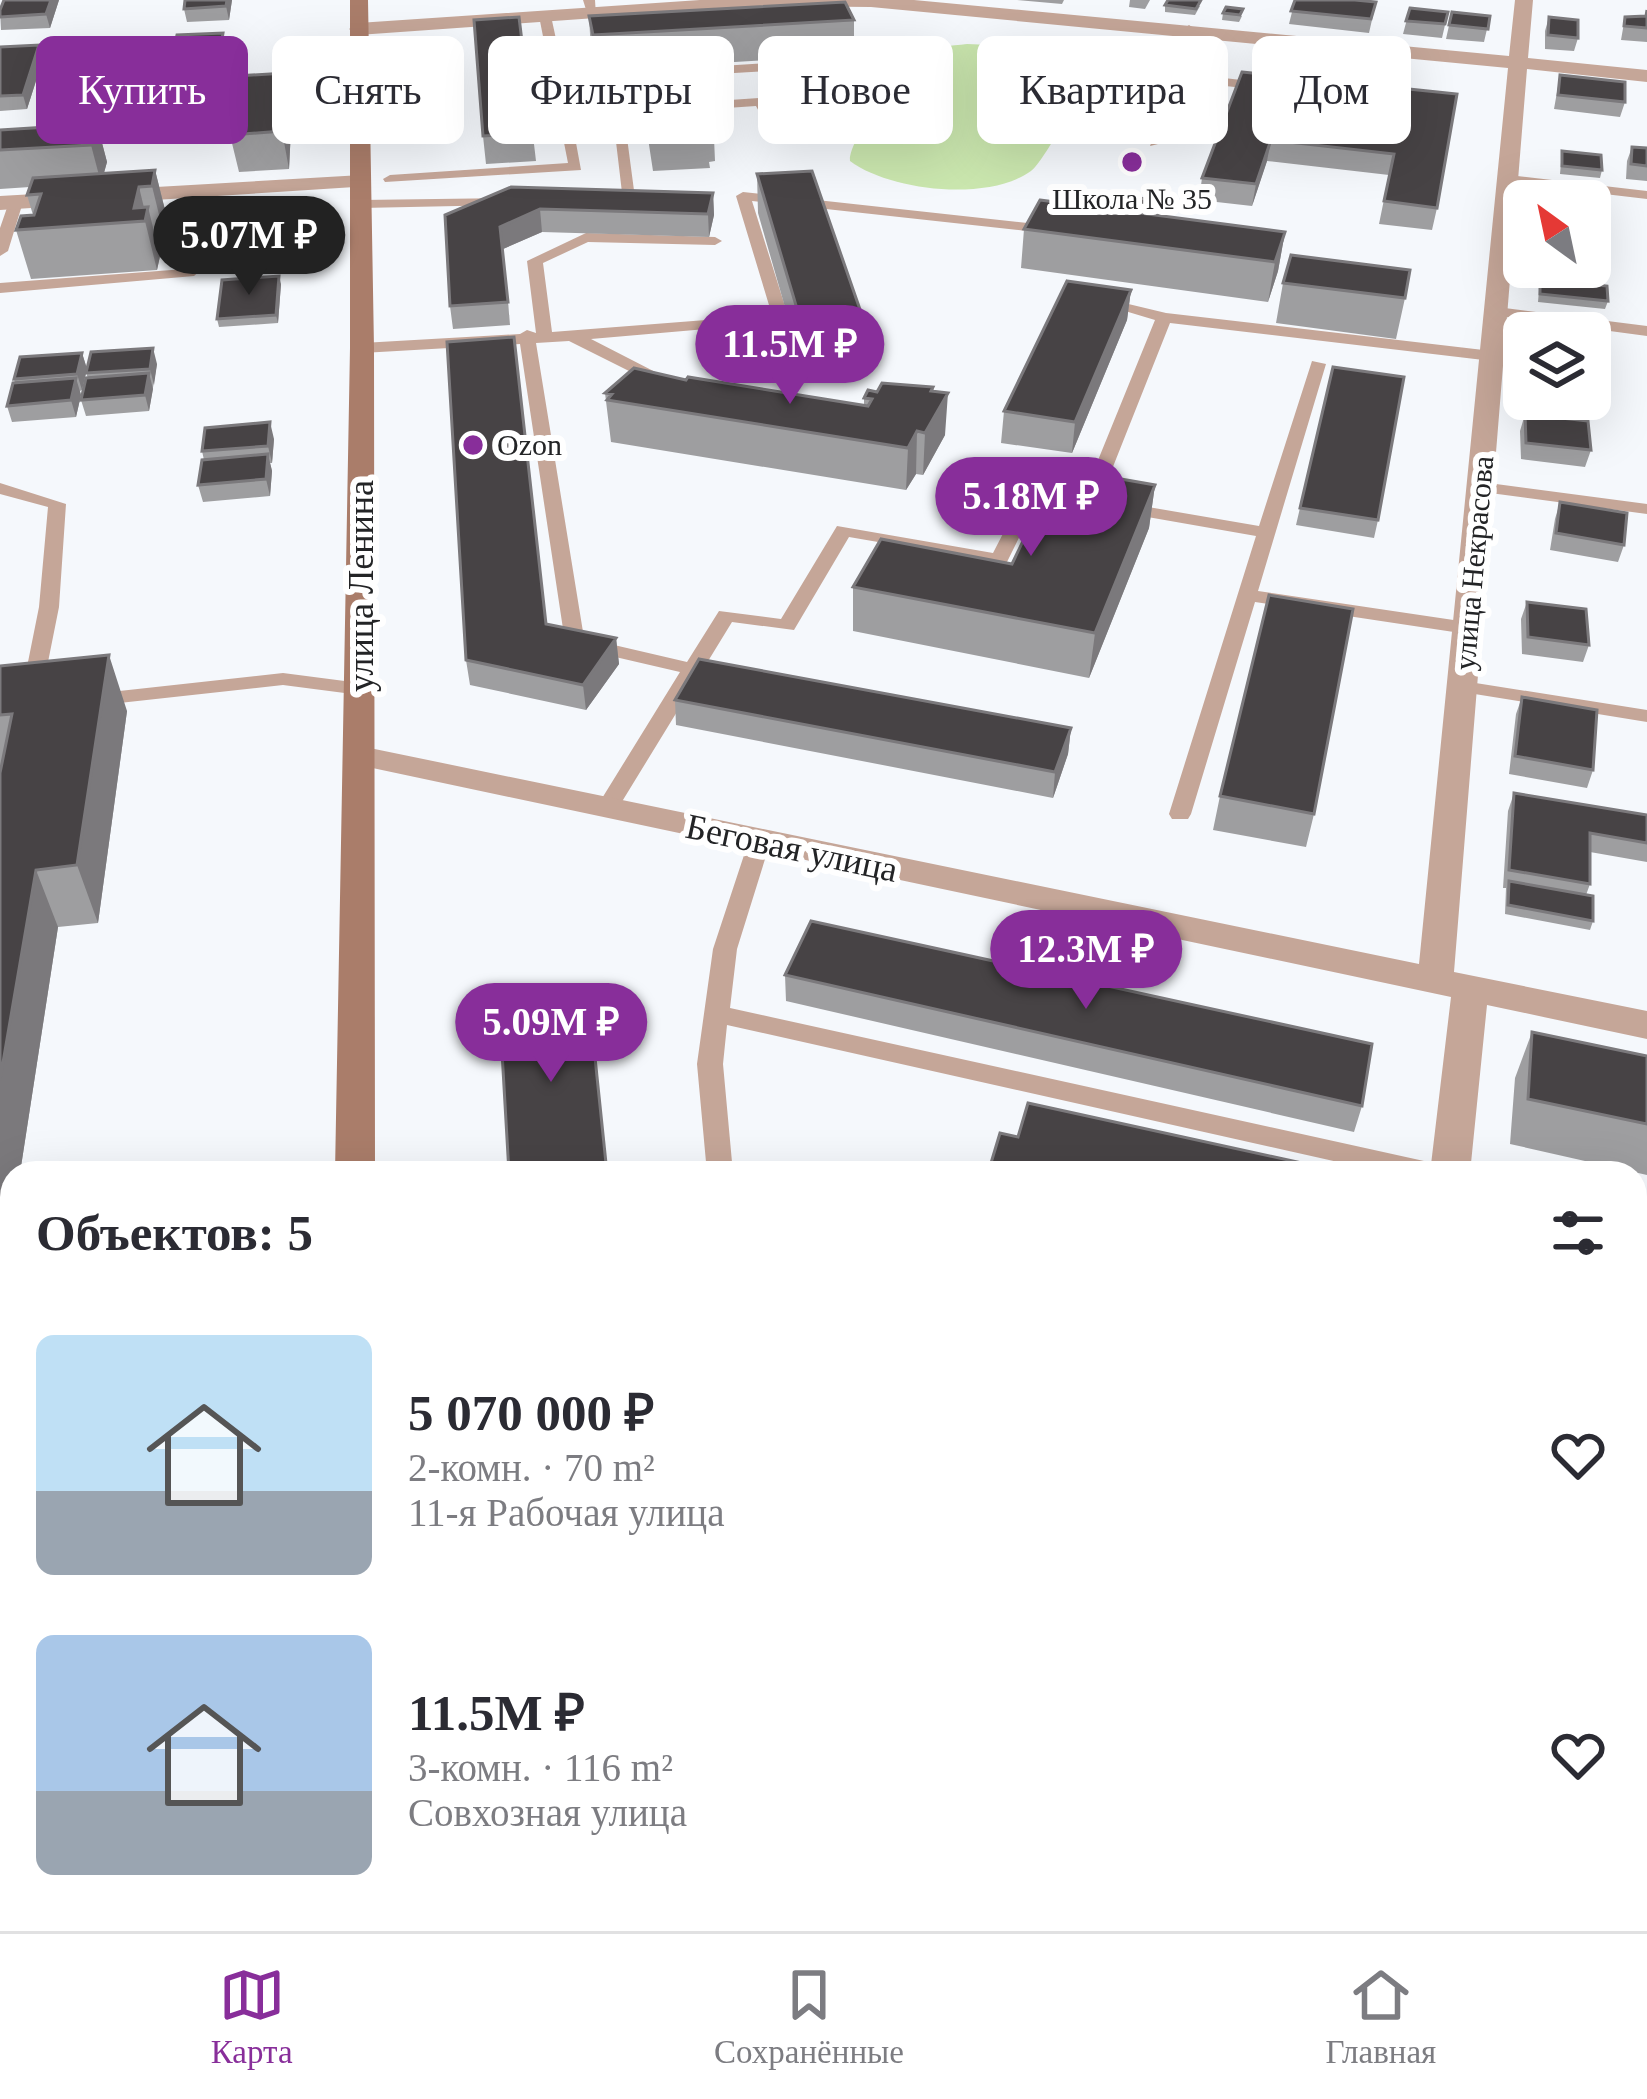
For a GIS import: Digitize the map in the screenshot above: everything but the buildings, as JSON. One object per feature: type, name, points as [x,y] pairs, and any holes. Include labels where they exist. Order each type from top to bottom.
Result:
[{"type":"main road","name":"улица Ленина","points":[[355,1161],[362,348],[371,188],[359,14]]},
{"type":"street","points":[[1100,20],[1110,0]]},
{"type":"street","name":"улица Некрасова","points":[[1450,1161],[1463,687],[1524,0]]},
{"type":"street","points":[[359,14],[544,16],[591,6],[871,2],[1260,36]]},
{"type":"street","points":[[1411,51],[1647,76]]},
{"type":"street","points":[[8,202],[206,190],[371,188]]},
{"type":"street","name":"Беговая улица","points":[[360,756],[1647,1025]]},
{"type":"lane","points":[[544,16],[548,36]]},
{"type":"lane","points":[[1187,36],[1190,29]]},
{"type":"lane","points":[[628,199],[617,111],[758,102]]},
{"type":"lane","points":[[371,188],[577,175],[571,144]]},
{"type":"lane","points":[[1508,179],[1647,195]]},
{"type":"lane","points":[[371,188],[535,200]]},
{"type":"lane","points":[[0,288],[189,273],[194,269],[206,190]]},
{"type":"lane","points":[[720,196],[1046,229]]},
{"type":"lane","points":[[362,348],[781,319],[743,196]]},
{"type":"lane","points":[[605,199],[651,198]]},
{"type":"lane","points":[[0,250],[8,202]]},
{"type":"lane","points":[[692,669],[575,642],[535,334],[535,261],[586,237],[715,242]]},
{"type":"lane","points":[[1088,295],[1164,318],[1492,356]]},
{"type":"lane","points":[[1496,312],[1647,331]]},
{"type":"lane","points":[[607,808],[726,615],[787,626],[844,530],[999,560],[1055,498],[1164,318]]},
{"type":"lane","points":[[572,336],[648,379],[670,383]]},
{"type":"lane","points":[[1180,814],[1318,364]]},
{"type":"lane","points":[[1481,487],[1647,509]]},
{"type":"lane","points":[[0,488],[57,504],[49,607],[33,707]]},
{"type":"lane","points":[[1055,498],[1263,532]]},
{"type":"lane","points":[[1245,595],[1467,628]]},
{"type":"lane","points":[[76,702],[283,679],[359,689]]},
{"type":"lane","points":[[1463,687],[1647,716]]},
{"type":"lane","points":[[719,1161],[710,1064],[725,950],[760,840]]},
{"type":"lane","points":[[717,1014],[1379,1161]]},
{"type":"green space","points":[[977,44],[977,144],[1051,144],[1031,171],[990,187],[939,189],[889,180],[850,161],[855,144],[953,144],[953,46]]},
{"type":"green space","points":[[292,233],[290,267],[238,271],[243,237]]},
{"type":"place","name":"Школа № 35","points":[[1132,162]]},
{"type":"place","name":"Ozon","points":[[473,445]]}]
